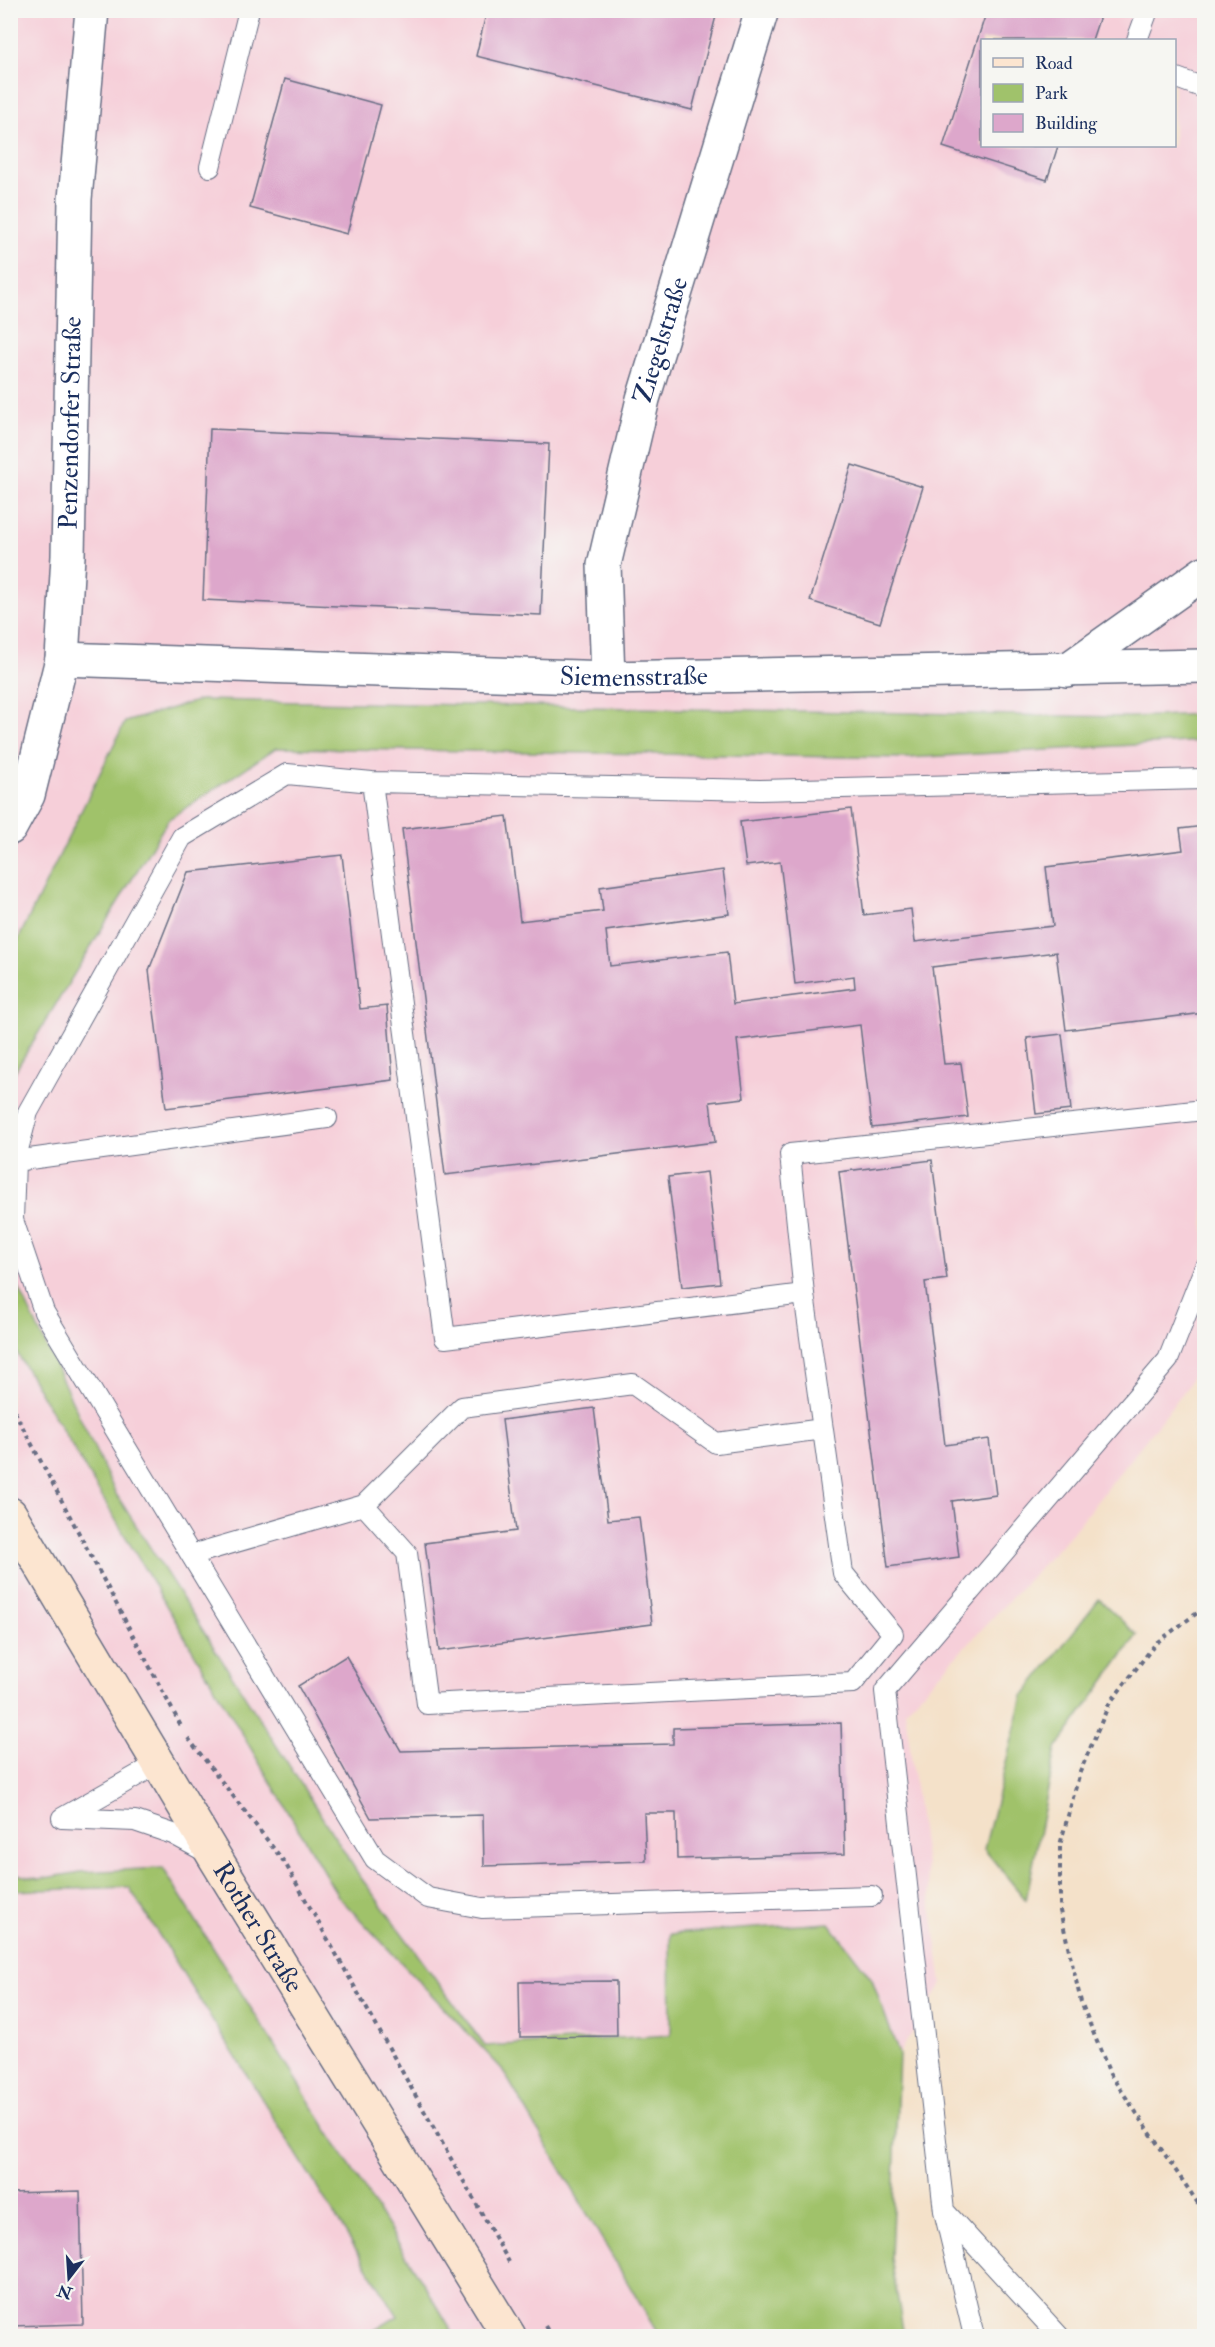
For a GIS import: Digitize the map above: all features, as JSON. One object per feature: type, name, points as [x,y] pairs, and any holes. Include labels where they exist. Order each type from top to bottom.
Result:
[{"type":"main road","name":"Rother Straße","points":[[10,1514],[213,1856],[509,2337]]},
{"type":"street","name":"Penzendorfer Straße","points":[[10,828],[28,795],[62,659],[68,556],[75,199],[92,10]]},
{"type":"street","name":"Ziegelstraße","points":[[608,678],[604,566],[643,399],[762,10]]},
{"type":"street","points":[[1067,670],[1204,573]]},
{"type":"street","name":"Siemensstraße","points":[[62,659],[608,678],[1204,666]]},
{"type":"lane","points":[[210,167],[249,10]]},
{"type":"lane","points":[[1137,39],[1148,10]]},
{"type":"lane","points":[[1176,78],[1204,88]]},
{"type":"lane","points":[[872,1896],[482,1908],[428,1898],[375,1859],[44,1312],[13,1220],[15,1161],[28,1112],[182,837],[287,774],[372,782],[760,790],[1204,779]]},
{"type":"lane","points":[[372,782],[445,1338],[804,1294]]},
{"type":"lane","points":[[364,1505],[407,1553],[427,1704],[853,1683],[893,1634],[843,1573],[804,1294],[790,1154],[1204,1110]]},
{"type":"lane","points":[[15,1161],[327,1118]]},
{"type":"lane","points":[[974,2337],[944,2211],[885,1691],[1168,1360],[1204,1269]]},
{"type":"lane","points":[[192,1555],[364,1505],[462,1407],[633,1384],[716,1443],[823,1429]]},
{"type":"lane","points":[[159,1763],[62,1818],[135,1821],[173,1834],[213,1856]]},
{"type":"lane","points":[[944,2211],[1059,2337]]},
{"type":"path","points":[[10,1403],[186,1736],[285,1863],[510,2264]]},
{"type":"path","points":[[1204,1608],[1156,1643],[1109,1704],[1080,1772],[1060,1845],[1060,1911],[1081,2002],[1110,2074],[1204,2212]]},
{"type":"path","points":[[544,2326],[551,2337]]},
{"type":"shaded area","points":[[11,11],[1204,11],[1204,1344],[1188,1386],[1072,1533],[905,1711],[942,1984],[899,2054],[891,2258],[904,2336],[11,2336]]},
{"type":"green space","points":[[200,700],[1128,717],[1204,714],[1204,741],[908,758],[276,748],[168,820],[11,1078],[11,954],[125,722]]},
{"type":"green space","points":[[10,1269],[116,1494],[359,1875],[485,2046],[671,2035],[670,1934],[829,1923],[872,1979],[899,2054],[891,2258],[904,2336],[659,2336],[502,2069],[338,1896],[11,1343]]},
{"type":"green space","points":[[1099,1599],[1137,1635],[1056,1749],[1026,1900],[984,1849],[1023,1696]]},
{"type":"green space","points":[[163,1868],[455,2336],[365,2336],[398,2316],[129,1887],[11,1891],[11,1873],[39,1879],[81,1872]]},
{"type":"building","points":[[487,10],[696,10],[716,16],[692,110],[476,56]]},
{"type":"building","points":[[930,10],[948,10],[946,16]]},
{"type":"building","points":[[987,10],[1102,10],[1092,39],[981,39],[981,147],[1058,147],[1047,180],[943,147]]},
{"type":"building","points":[[285,79],[381,105],[347,234],[250,208]]},
{"type":"building","points":[[210,429],[549,444],[541,615],[203,600]]},
{"type":"building","points":[[852,465],[923,487],[880,623],[810,601]]},
{"type":"building","points":[[851,809],[864,915],[911,909],[915,942],[1053,926],[1046,867],[1183,850],[1180,829],[1204,826],[1204,1013],[1066,1030],[1056,952],[932,967],[944,1064],[961,1063],[968,1117],[872,1128],[860,1025],[737,1040],[744,1098],[710,1102],[715,1142],[445,1175],[402,829],[507,816],[520,921],[603,911],[600,887],[723,870],[729,914],[606,931],[610,966],[727,952],[733,1004],[855,988],[854,976],[795,984],[780,862],[746,866],[740,822]]},
{"type":"building","points":[[342,855],[360,1009],[387,1006],[393,1080],[166,1108],[149,970],[188,872]]},
{"type":"building","points":[[1062,1034],[1071,1110],[1036,1114],[1027,1038]]},
{"type":"building","points":[[932,1160],[947,1279],[925,1282],[945,1445],[989,1439],[996,1495],[952,1501],[959,1557],[888,1567],[839,1172]]},
{"type":"building","points":[[707,1172],[720,1283],[682,1287],[668,1177]]},
{"type":"building","points":[[594,1408],[608,1520],[639,1517],[652,1624],[439,1651],[425,1543],[516,1531],[502,1420]]},
{"type":"building","points":[[346,1656],[401,1751],[673,1744],[673,1728],[841,1723],[845,1854],[677,1859],[676,1813],[644,1813],[646,1861],[484,1866],[483,1815],[371,1818],[298,1686]]},
{"type":"building","points":[[616,1981],[617,2036],[520,2037],[519,1982]]},
{"type":"building","points":[[80,2191],[83,2324],[10,2326],[10,2193]]}]
